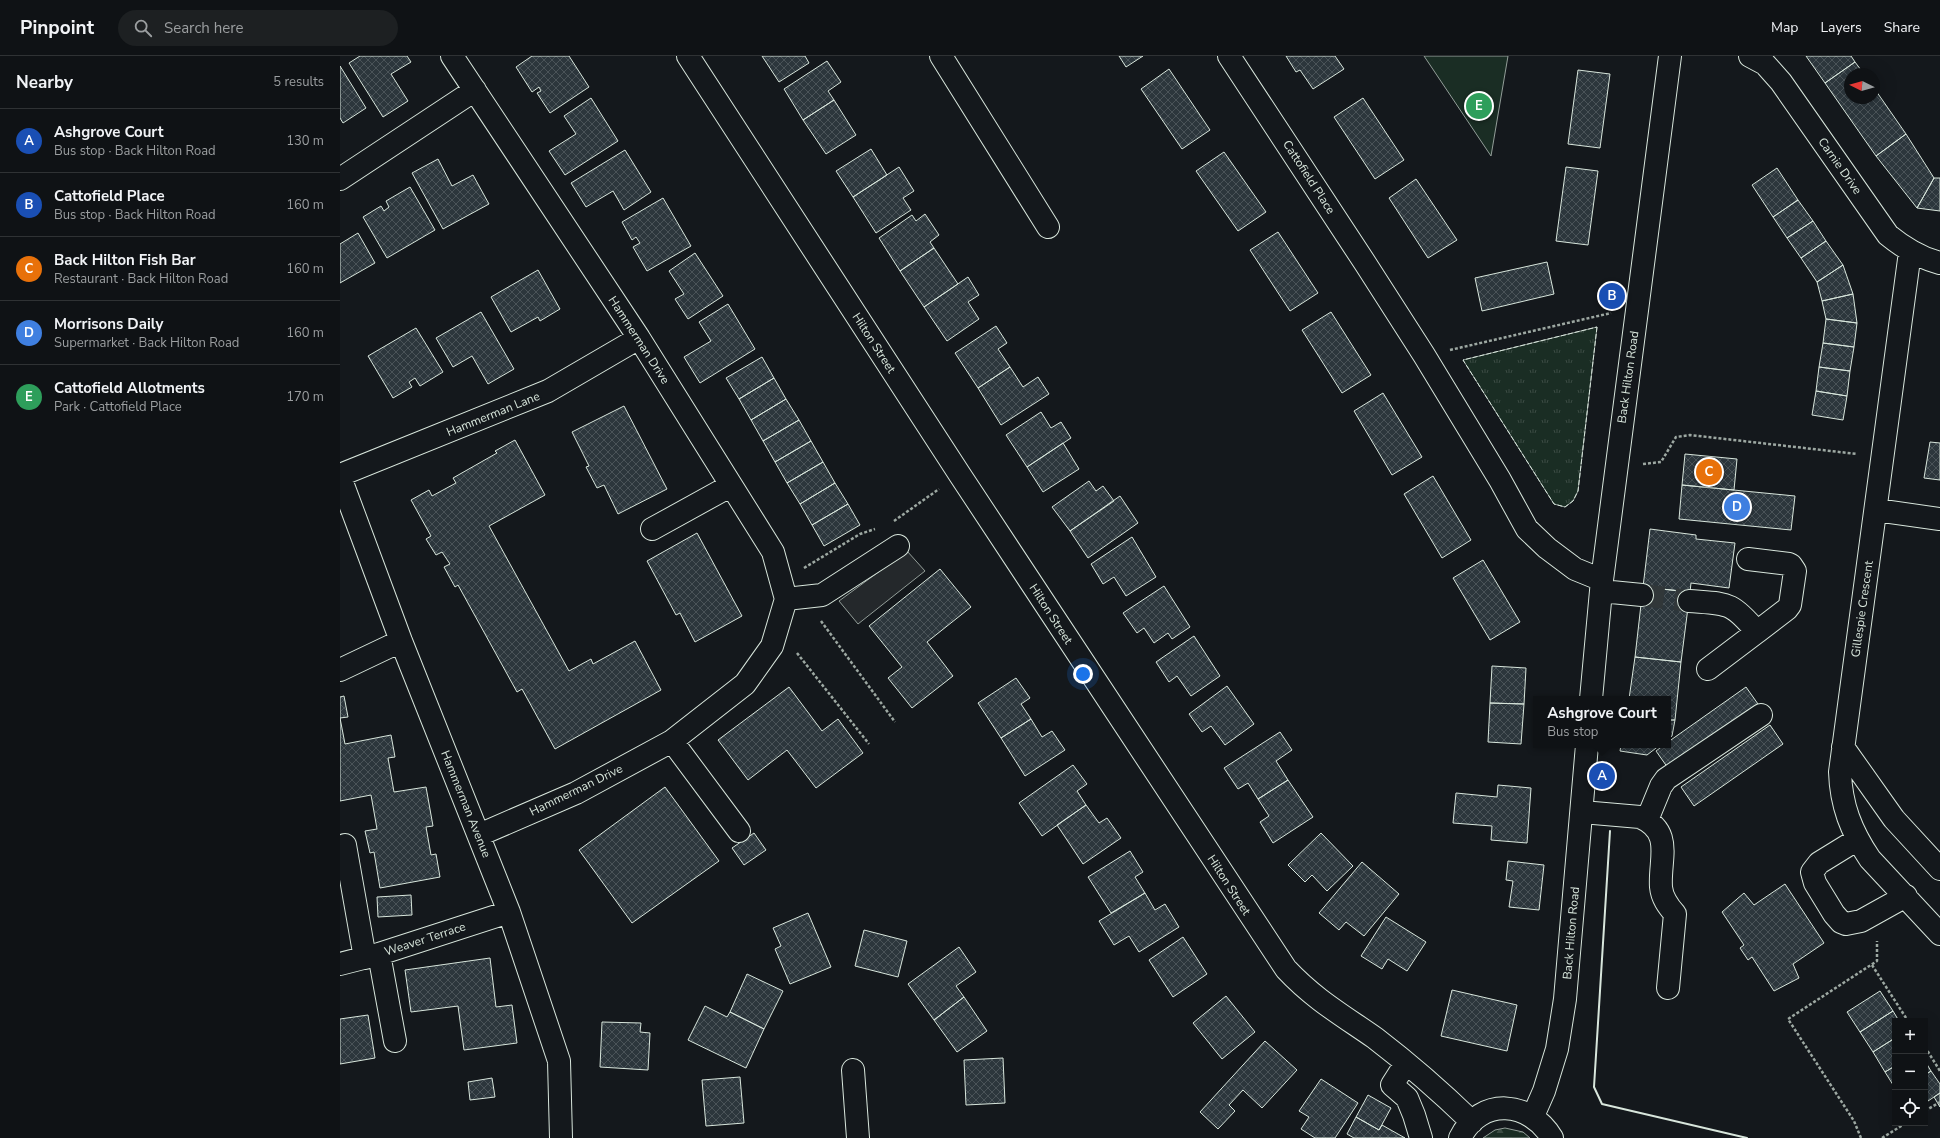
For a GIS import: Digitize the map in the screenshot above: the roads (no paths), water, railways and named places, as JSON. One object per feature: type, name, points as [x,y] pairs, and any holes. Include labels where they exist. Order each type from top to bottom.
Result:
[{"type":"street","name":"Hammerman Drive","points":[[452,56],[639,338],[730,486],[773,552],[790,592],[772,646],[745,684],[672,741],[576,793],[479,835]]},
{"type":"street","name":"Hilton Street","points":[[688,56],[960,475],[1286,969],[1306,989],[1375,1038],[1437,1089],[1466,1130]]},
{"type":"street","points":[[941,56],[1048,227]]},
{"type":"street","name":"Cattofield Place","points":[[1229,56],[1424,355],[1500,480],[1527,529],[1547,548],[1601,586],[1642,596]]},
{"type":"street","name":"Back Hilton Road","points":[[1591,696],[1601,586],[1670,56]]},
{"type":"street","name":"Carnie Drive","points":[[1750,56],[1764,64],[1781,82],[1888,235],[1910,252],[1940,264]]},
{"type":"street","points":[[340,179],[475,90]]},
{"type":"street","name":"Gillespie Crescent","points":[[1910,252],[1843,747],[1840,788],[1843,806],[1858,839],[1870,859],[1940,934]]},
{"type":"street","name":"Hammerman Lane","points":[[340,476],[548,391],[639,338]]},
{"type":"street","name":"Hammerman Avenue","points":[[340,476],[401,641],[509,912],[559,1061],[561,1138]]},
{"type":"street","points":[[652,529],[730,486]]},
{"type":"street","points":[[1876,510],[1940,519]]},
{"type":"street","points":[[790,592],[822,595],[898,546]]},
{"type":"street","points":[[1708,669],[1787,610],[1790,605],[1795,571],[1791,565],[1748,559]]},
{"type":"street","points":[[1689,601],[1721,603],[1732,607],[1741,613],[1757,632]]},
{"type":"street","points":[[340,670],[401,641]]},
{"type":"street","points":[[1647,820],[1661,786],[1666,779],[1761,715]]},
{"type":"street","points":[[672,741],[739,831]]},
{"type":"street","points":[[1843,747],[1894,819],[1940,869]]},
{"type":"street","name":"Back Hilton Road","points":[[1533,1116],[1544,1091],[1558,1049],[1565,999],[1587,748]]},
{"type":"street","points":[[1582,812],[1632,815],[1647,820],[1658,831],[1663,846],[1661,888],[1665,902],[1675,914],[1668,988]]},
{"type":"street","points":[[1858,839],[1819,863],[1812,872],[1812,877],[1834,914],[1841,922],[1850,925],[1855,924],[1906,896]]},
{"type":"street","points":[[345,845],[372,956],[395,1041]]},
{"type":"street","name":"Weaver Terrace","points":[[340,964],[372,956],[509,912]]},
{"type":"street","points":[[1406,1063],[1392,1085],[1407,1098],[1421,1138]]},
{"type":"street","points":[[853,1070],[858,1138]]},
{"type":"street","points":[[1466,1130],[1486,1113],[1502,1109],[1524,1112],[1533,1116],[1545,1127],[1552,1138]]},
{"type":"tunnel","points":[[1642,595],[1689,601]]},
{"type":"place","name":"Cattofield Allotments","points":[[1479,106]]},
{"type":"place","name":"Cattofield Place","points":[[1612,296]]},
{"type":"place","name":"Back Hilton Fish Bar","points":[[1709,472]]},
{"type":"place","name":"Morrisons Daily","points":[[1737,507]]},
{"type":"place","name":"Ashgrove Court","points":[[1602,776]]}]
